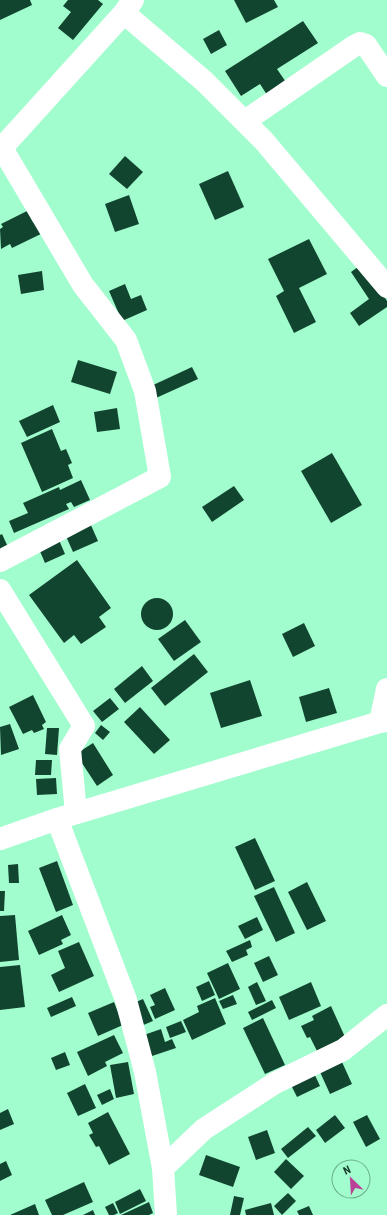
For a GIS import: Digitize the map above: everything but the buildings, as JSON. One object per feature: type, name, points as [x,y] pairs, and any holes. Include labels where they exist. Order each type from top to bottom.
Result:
[{"type":"street","points":[[0,561],[160,477],[146,391],[126,340],[83,285],[1,149],[129,7],[264,141],[387,287]]},
{"type":"street","points":[[245,121],[360,43],[366,45],[387,76]]},
{"type":"street","points":[[0,590],[84,726],[70,749],[67,816],[126,1000],[145,1072],[163,1168],[166,1215]]},
{"type":"street","points":[[0,839],[67,816],[383,721],[387,689]]},
{"type":"street","points":[[163,1168],[204,1129],[275,1083],[343,1050],[387,1015]]}]
